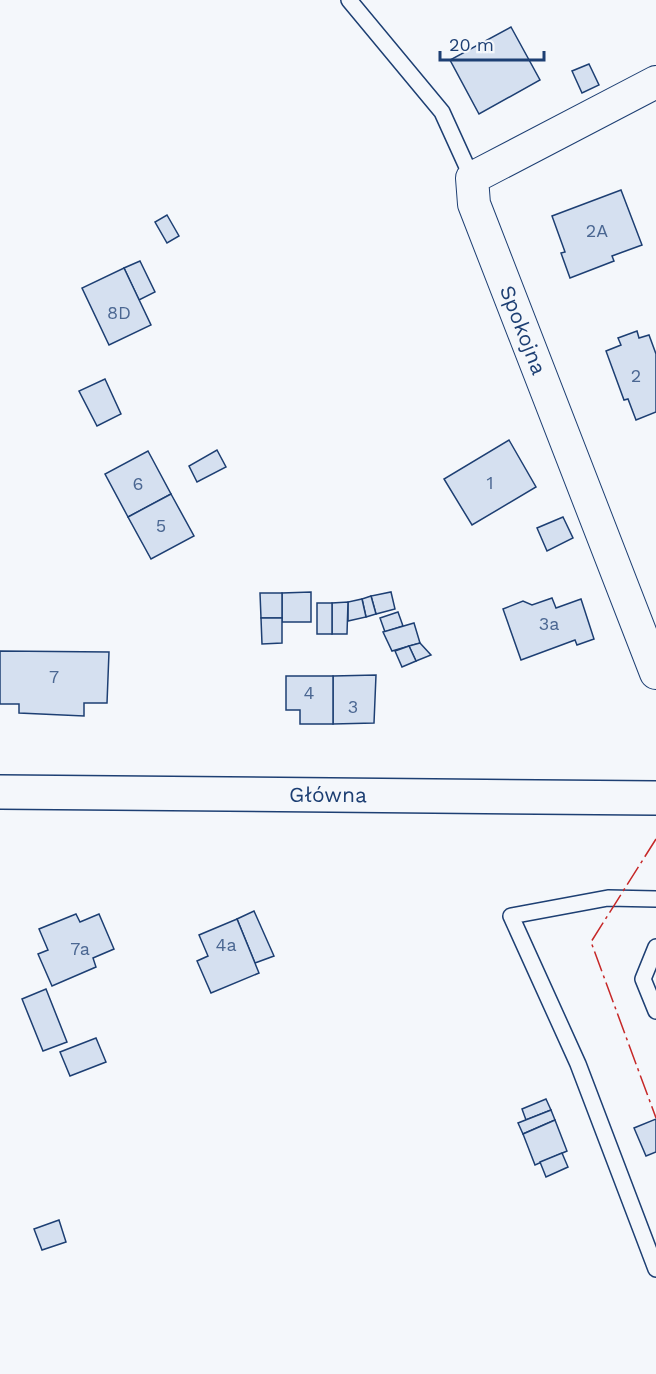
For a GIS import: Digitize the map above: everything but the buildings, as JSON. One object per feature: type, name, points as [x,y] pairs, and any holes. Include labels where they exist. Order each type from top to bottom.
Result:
[{"type":"main road","name":"Główna","points":[[0,792],[656,798]]},
{"type":"street","points":[[472,178],[656,82]]},
{"type":"street","name":"Spokojna","points":[[472,178],[474,204],[656,674]]},
{"type":"lane","points":[[349,0],[442,112],[472,178]]},
{"type":"lane","points":[[656,899],[608,898],[511,916],[578,1064],[656,1269]]},
{"type":"lane","points":[[656,947],[643,979],[656,1011]]},
{"type":"power","points":[[656,839],[591,942],[656,1118]]}]
